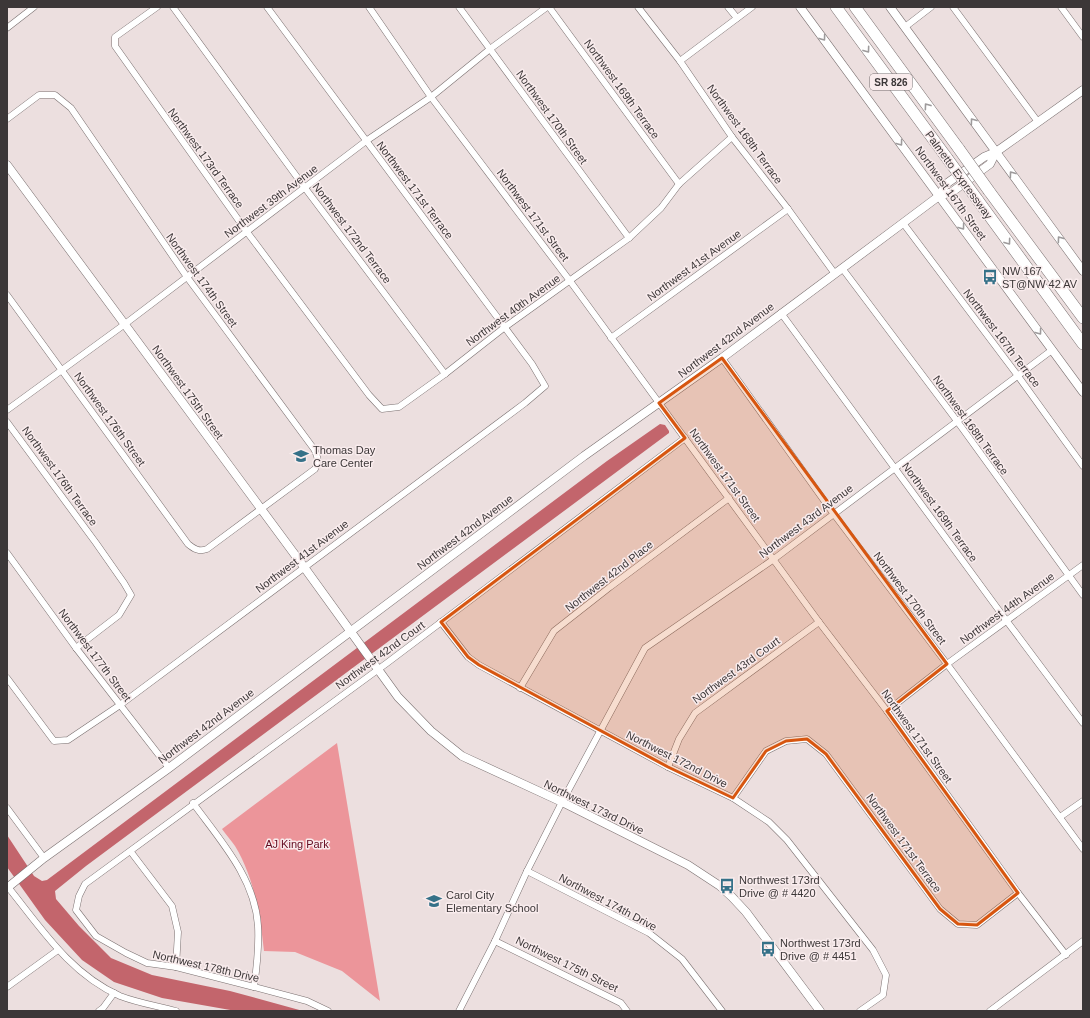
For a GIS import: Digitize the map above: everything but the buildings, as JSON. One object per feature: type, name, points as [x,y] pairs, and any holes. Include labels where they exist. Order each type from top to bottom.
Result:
[{"type":"highway","name":"Palmetto Expressway","points":[[836,7],[1083,344]]},
{"type":"highway","name":"Palmetto Expressway","points":[[855,7],[1083,318]]},
{"type":"street","points":[[7,28],[34,7]]},
{"type":"street","name":"Northwest 173rd Terrace","points":[[157,7],[115,37],[115,46],[247,232],[369,395]]},
{"type":"street","name":"Northwest 172nd Terrace","points":[[174,7],[305,188],[445,374]]},
{"type":"street","name":"Northwest 171st Terrace","points":[[267,7],[532,364],[546,386]]},
{"type":"street","name":"Northwest 171st Street","points":[[369,7],[431,97],[570,281],[819,622],[887,711],[1018,893],[1066,955]]},
{"type":"street","name":"Northwest 170th Street","points":[[459,7],[629,238]]},
{"type":"street","name":"Northwest 39th Avenue","points":[[7,410],[125,324],[366,141],[431,97],[490,49],[548,7]]},
{"type":"street","name":"Northwest 169th Terrace","points":[[548,7],[679,184]]},
{"type":"street","name":"Northwest 168th Terrace","points":[[638,7],[680,61],[732,137],[788,209],[835,274]]},
{"type":"street","points":[[728,7],[737,18]]},
{"type":"street","points":[[680,61],[752,7]]},
{"type":"street","name":"Northwest 167th Street","points":[[800,7],[1083,392]]},
{"type":"street","points":[[890,7],[1083,271]]},
{"type":"street","points":[[905,27],[931,7]]},
{"type":"street","points":[[953,7],[1038,122]]},
{"type":"street","points":[[1062,7],[1083,37]]},
{"type":"street","name":"Northwest 42nd Avenue","points":[[8,887],[44,858],[168,768],[584,456],[722,358],[939,196],[952,192],[990,164],[996,152],[1083,90]]},
{"type":"street","name":"Northwest 174th Street","points":[[7,119],[39,95],[54,95],[71,108],[187,277],[314,449],[318,462],[315,469],[262,510]]},
{"type":"street","name":"Northwest 40th Avenue","points":[[369,395],[382,409],[399,407],[445,374],[504,327],[629,238],[661,208],[679,184],[732,137]]},
{"type":"street","name":"Northwest 175th Street","points":[[7,165],[351,631]]},
{"type":"street","name":"Northwest 41st Avenue","points":[[611,338],[788,209]]},
{"type":"street","name":"Northwest 167th Terrace","points":[[903,223],[1018,376],[1083,466]]},
{"type":"street","name":"Northwest 168th Terrace","points":[[842,268],[957,421],[1083,595]]},
{"type":"street","name":"Northwest 176th Street","points":[[7,295],[188,544],[199,550],[207,549],[262,510]]},
{"type":"street","name":"Northwest 169th Terrace","points":[[781,313],[1083,723]]},
{"type":"street","name":"Northwest 43rd Avenue","points":[[461,1010],[527,871],[562,802],[646,648],[774,559],[833,513],[1052,350]]},
{"type":"street","name":"Northwest 170th Street","points":[[722,358],[833,513],[947,664],[1083,849]]},
{"type":"street","name":"Northwest 41st Avenue","points":[[7,678],[54,741],[68,740],[120,705],[546,386]]},
{"type":"street","name":"Northwest 176th Terrace","points":[[7,422],[96,543],[131,595],[119,615],[76,648]]},
{"type":"street","name":"Northwest 42nd Court","points":[[85,884],[131,852],[376,666],[441,622],[685,438]]},
{"type":"street","name":"Northwest 42nd Place","points":[[520,688],[554,631],[729,498]]},
{"type":"street","name":"Northwest 177th Street","points":[[7,553],[76,648],[168,768]]},
{"type":"street","name":"Northwest 44th Avenue","points":[[887,711],[1006,620],[1083,565]]},
{"type":"street","name":"Northwest 172nd Drive","points":[[441,622],[468,657],[479,665],[601,730],[668,768],[733,798],[769,822],[787,840],[873,950],[886,975],[883,994],[860,1011]]},
{"type":"street","name":"Northwest 43rd Court","points":[[668,768],[679,739],[695,713],[819,622]]},
{"type":"street","name":"Northwest 173rd Drive","points":[[351,631],[398,697],[431,731],[462,756],[562,802],[688,865],[720,886],[746,912],[820,1011]]},
{"type":"street","name":"Northwest 171st Terrace","points":[[733,798],[766,751],[786,742],[807,739],[826,754],[940,909],[958,924],[977,925],[1018,893]]},
{"type":"street","points":[[1060,817],[1083,801]]},
{"type":"street","points":[[193,804],[241,871],[252,897],[258,925],[258,956],[254,986]]},
{"type":"street","points":[[7,808],[44,858]]},
{"type":"street","points":[[131,852],[172,906],[178,932],[176,968]]},
{"type":"street","name":"Northwest 174th Drive","points":[[527,871],[649,933],[682,959],[722,1011]]},
{"type":"street","name":"Northwest 178th Drive","points":[[85,884],[79,896],[76,910],[96,936],[126,953],[147,963],[176,968],[254,986],[306,1001],[328,1011]]},
{"type":"street","points":[[8,887],[58,950],[79,971],[99,985],[114,993],[130,999],[176,1011]]},
{"type":"street","name":"Northwest 175th Street","points":[[495,941],[621,1003],[627,1011]]},
{"type":"street","points":[[990,1011],[1083,941]]},
{"type":"street","points":[[7,987],[58,950]]},
{"type":"street","points":[[99,1011],[114,993]]},
{"type":"highlighted area","points":[[722,358],[947,664],[887,711],[1018,893],[977,925],[958,924],[940,909],[826,754],[807,739],[786,741],[766,751],[733,798],[668,767],[479,665],[468,657],[441,622],[685,438],[659,403]]},
{"type":"green space","name":"AJ King Park","points":[[337,743],[380,1001],[342,971],[295,952],[264,951],[258,910],[247,870],[235,846],[222,829]]},
{"type":"shaded area","points":[[660,424],[665,425],[669,433],[86,866],[55,891],[56,899],[79,926],[111,958],[152,975],[230,991],[303,1011],[236,1011],[162,998],[114,982],[82,960],[45,920],[7,867],[7,835],[34,876],[42,881],[47,880],[607,461]]},
{"type":"place","name":"NW 167 ST@NW 42 AV","points":[[990,277]]},
{"type":"place","name":"Thomas Day Care Center","points":[[301,456]]},
{"type":"place","name":"Northwest 173rd Drive @ # 4420","points":[[727,886]]},
{"type":"place","name":"Carol City Elementary School","points":[[434,901]]},
{"type":"place","name":"Northwest 173rd Drive @ # 4451","points":[[768,949]]}]
